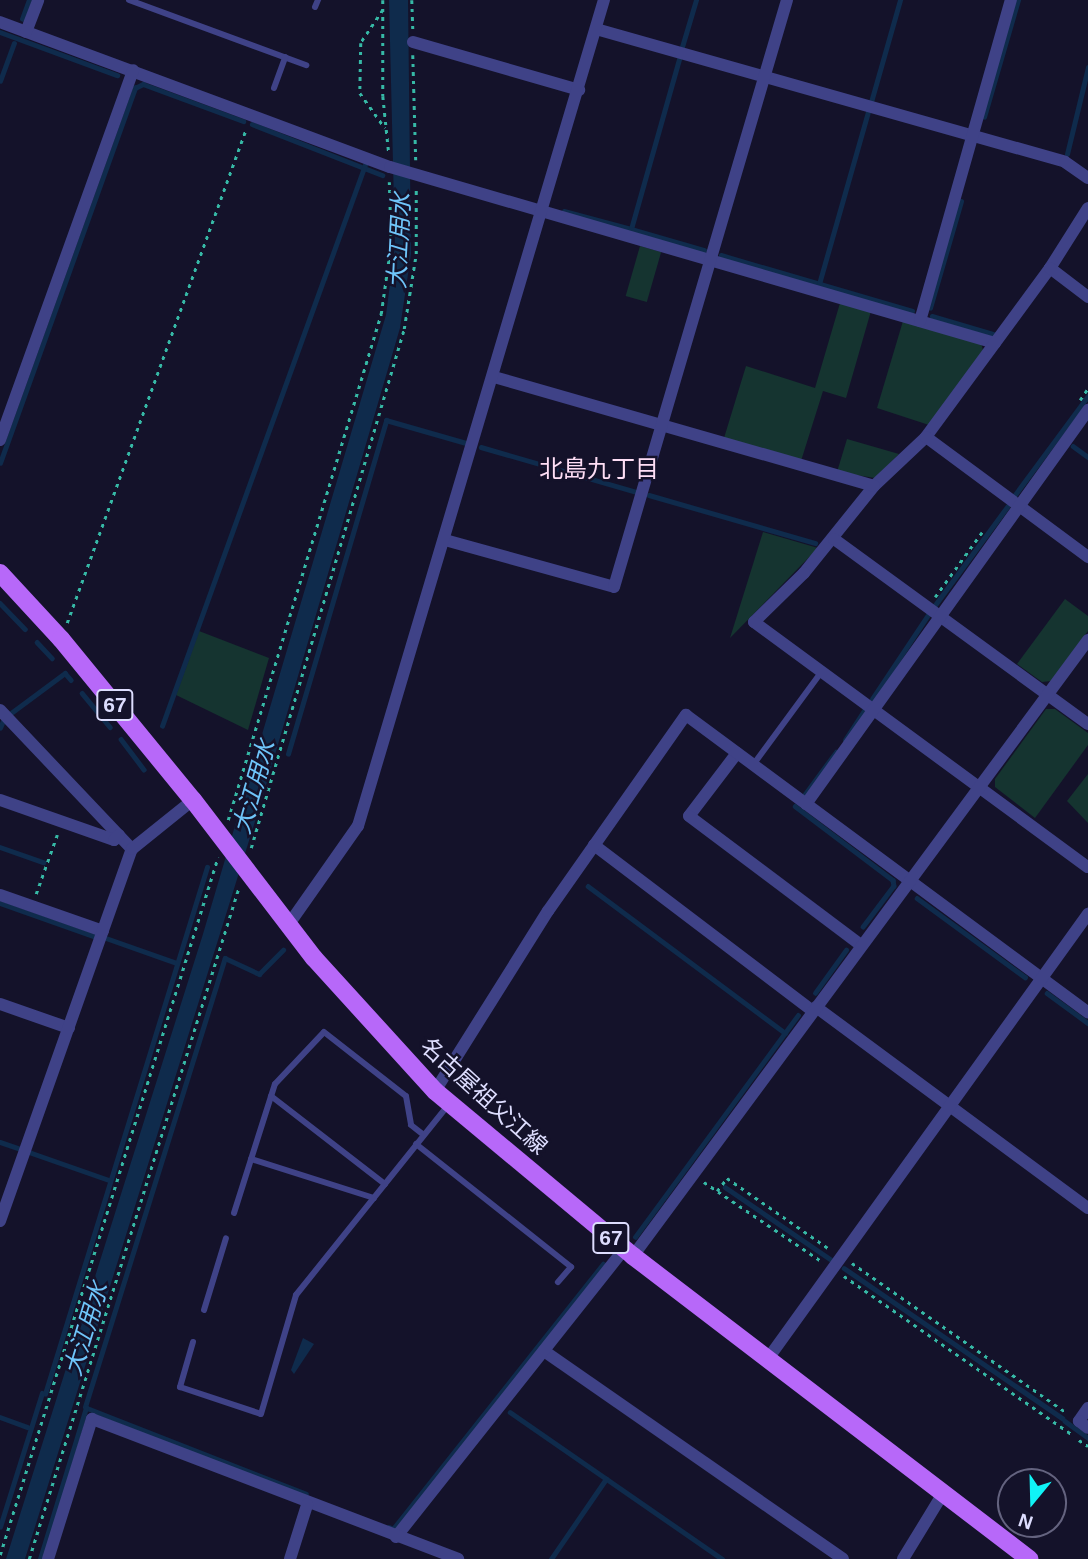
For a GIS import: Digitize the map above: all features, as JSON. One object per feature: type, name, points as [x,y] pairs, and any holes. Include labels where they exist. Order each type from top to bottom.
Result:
[{"type":"main road","name":"名古屋祖父江線","points":[[0,573],[61,639],[193,800],[289,924],[435,1091],[629,1253],[1029,1559]]},
{"type":"street","points":[[26,32],[38,0]]},
{"type":"street","points":[[289,924],[359,827],[544,212],[604,0]]},
{"type":"street","points":[[445,540],[614,587],[787,0]]},
{"type":"street","points":[[920,321],[1011,0]]},
{"type":"street","points":[[0,22],[251,113],[390,167],[995,343]]},
{"type":"street","points":[[596,29],[1065,162],[1088,178]]},
{"type":"street","points":[[413,42],[579,90]]},
{"type":"street","points":[[0,440],[134,70]]},
{"type":"street","points":[[1088,208],[1050,268],[926,437],[874,486],[834,539],[754,622],[1088,867]]},
{"type":"street","points":[[1050,268],[1088,297]]},
{"type":"street","points":[[494,377],[874,486]]},
{"type":"street","points":[[806,804],[1017,505],[1088,410]]},
{"type":"street","points":[[926,437],[1088,557]]},
{"type":"street","points":[[834,539],[1088,724]]},
{"type":"street","points":[[396,1538],[544,1351],[693,1175],[1088,640]]},
{"type":"street","points":[[0,710],[132,849]]},
{"type":"street","points":[[435,1091],[594,845],[686,715],[1088,1012]]},
{"type":"street","points":[[737,753],[689,816],[861,945]]},
{"type":"street","points":[[0,800],[114,840],[119,835]]},
{"type":"street","points":[[0,1221],[132,849],[193,800]]},
{"type":"street","points":[[594,845],[1088,1209]]},
{"type":"street","points":[[0,895],[103,932]]},
{"type":"street","points":[[767,1360],[844,1258],[1088,914]]},
{"type":"street","points":[[0,1004],[69,1028]]},
{"type":"street","points":[[544,1351],[843,1559]]},
{"type":"street","points":[[1088,1408],[1079,1421],[1088,1428]]},
{"type":"street","points":[[48,1559],[92,1419],[307,1505],[458,1559]]},
{"type":"street","points":[[904,1559],[942,1495]]},
{"type":"street","points":[[290,1559],[307,1505]]},
{"type":"lane","points":[[130,0],[306,65]]},
{"type":"lane","points":[[274,88],[285,57]]},
{"type":"lane","points":[[753,765],[822,671]]},
{"type":"lane","points":[[234,1213],[275,1084],[324,1032],[406,1096],[411,1125],[424,1135]]},
{"type":"lane","points":[[271,1096],[385,1184]]},
{"type":"lane","points":[[193,1342],[180,1387],[261,1414],[296,1295],[449,1103]]},
{"type":"lane","points":[[416,1144],[571,1267],[558,1282]]},
{"type":"lane","points":[[251,1159],[374,1198]]},
{"type":"lane","points":[[204,1310],[226,1238]]},
{"type":"path","points":[[0,1555],[224,839],[381,314],[391,244],[390,167],[385,128],[383,0]]},
{"type":"path","points":[[29,1559],[244,866],[404,329],[416,254],[412,0]]},
{"type":"path","points":[[383,10],[361,43],[360,93],[385,128]]},
{"type":"path","points":[[61,639],[251,113]]},
{"type":"path","points":[[32,906],[62,822]]},
{"type":"path","points":[[693,1175],[1088,1446]]},
{"type":"path","points":[[717,1191],[726,1178],[844,1258],[1068,1413],[1060,1426]]},
{"type":"green space","points":[[640,246],[661,252],[647,302],[626,296]]},
{"type":"green space","points":[[840,303],[871,311],[846,398],[823,391],[801,461],[724,438],[746,366],[815,388]]},
{"type":"green space","points":[[903,321],[981,343],[983,350],[929,425],[877,408]]},
{"type":"green space","points":[[847,439],[899,454],[875,478],[837,472]]},
{"type":"green space","points":[[763,532],[818,548],[730,638]]},
{"type":"green space","points":[[1065,599],[1088,616],[1088,631],[1051,681],[1042,682],[1017,664]]},
{"type":"green space","points":[[199,631],[269,658],[248,730],[176,695]]},
{"type":"green space","points":[[1046,709],[1055,709],[1088,733],[1088,745],[1035,818],[995,787],[995,779]]},
{"type":"green space","points":[[1088,774],[1088,823],[1067,801]]},
{"type":"water","name":"大江用水","points":[[389,0],[408,0],[411,254],[400,328],[262,799],[25,1559],[6,1559],[203,934],[386,315],[395,245]]},
{"type":"water","points":[[303,1338],[314,1344],[294,1374],[291,1370]]},
{"type":"waterway","points":[[22,19],[29,0]]},
{"type":"waterway","points":[[682,47],[696,0]]},
{"type":"waterway","points":[[871,102],[900,0]]},
{"type":"waterway","points":[[984,117],[1018,0]]},
{"type":"waterway","points":[[0,32],[117,75]]},
{"type":"waterway","points":[[0,81],[14,43]]},
{"type":"waterway","points":[[564,211],[631,229],[679,59]]},
{"type":"waterway","points":[[1067,154],[1088,67]]},
{"type":"waterway","points":[[0,463],[135,88],[143,84],[243,121]]},
{"type":"waterway","points":[[819,284],[868,112]]},
{"type":"waterway","points":[[252,124],[382,175]]},
{"type":"waterway","points":[[162,726],[365,165]]},
{"type":"waterway","points":[[930,308],[961,201]]},
{"type":"waterway","points":[[631,229],[704,250]]},
{"type":"waterway","points":[[721,255],[912,311]]},
{"type":"waterway","points":[[932,316],[993,334]]},
{"type":"waterway","points":[[1014,496],[1088,396]]},
{"type":"waterway","name":"大江用水","points":[[288,754],[386,420],[466,443]]},
{"type":"waterway","points":[[1073,446],[1088,457]]},
{"type":"waterway","points":[[481,447],[637,492]]},
{"type":"waterway","points":[[649,495],[815,543]]},
{"type":"waterway","points":[[935,605],[1007,507]]},
{"type":"waterway","points":[[0,603],[25,629]]},
{"type":"waterway","points":[[872,699],[928,615]]},
{"type":"waterway","points":[[37,642],[52,658]]},
{"type":"waterway","points":[[11,713],[65,673],[71,680]]},
{"type":"waterway","points":[[82,693],[110,727]]},
{"type":"waterway","points":[[845,740],[864,711]]},
{"type":"waterway","points":[[0,728],[3,721]]},
{"type":"waterway","points":[[121,739],[144,769]]},
{"type":"waterway","points":[[805,794],[836,752]]},
{"type":"waterway","points":[[795,806],[893,880],[894,886],[863,927]]},
{"type":"waterway","points":[[0,847],[43,862]]},
{"type":"waterway","name":"大江用水","points":[[45,1394],[207,867]]},
{"type":"waterway","points":[[588,886],[785,1033]]},
{"type":"waterway","points":[[917,898],[1025,977]]},
{"type":"waterway","points":[[0,903],[93,936]]},
{"type":"waterway","points":[[106,938],[177,963]]},
{"type":"waterway","name":"大江用水","points":[[85,1407],[225,958],[259,974],[283,950]]},
{"type":"waterway","points":[[815,993],[846,950]]},
{"type":"waterway","points":[[1047,993],[1088,1023]]},
{"type":"waterway","points":[[635,1237],[798,1015]]},
{"type":"waterway","points":[[0,1142],[20,1149]]},
{"type":"waterway","points":[[29,1152],[109,1180]]},
{"type":"waterway","points":[[725,1187],[833,1261]]},
{"type":"waterway","points":[[389,1527],[393,1529],[603,1264]]},
{"type":"waterway","points":[[844,1268],[1062,1418]]},
{"type":"waterway","points":[[0,1527],[42,1393]]},
{"type":"waterway","points":[[40,1559],[86,1408]]},
{"type":"waterway","points":[[87,1408],[306,1494]]},
{"type":"waterway","points":[[510,1412],[722,1559]]},
{"type":"waterway","points":[[0,1417],[27,1427]]},
{"type":"waterway","points":[[1065,1421],[1088,1438]]},
{"type":"waterway","points":[[551,1559],[606,1479]]},
{"type":"district","name":"北島九丁目","points":[[599,469]]}]
